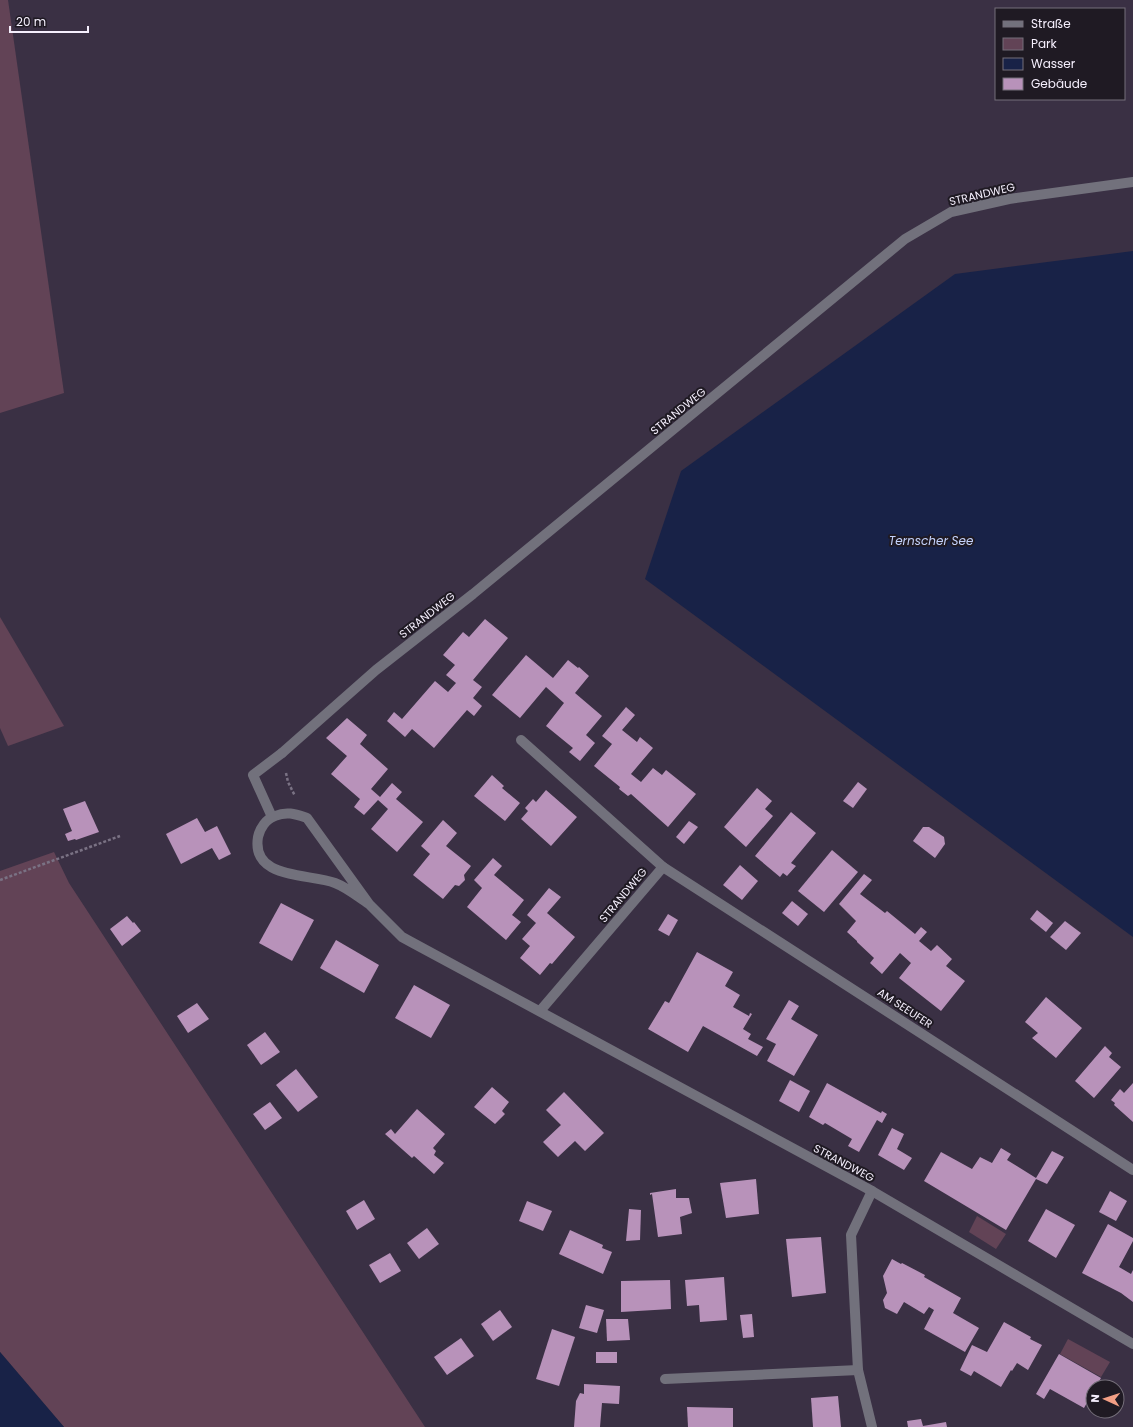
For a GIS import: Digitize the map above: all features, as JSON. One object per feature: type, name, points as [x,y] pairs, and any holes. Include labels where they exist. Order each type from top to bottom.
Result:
[{"type":"street","name":"STRANDWEG","points":[[1133,182],[1009,199],[951,212],[905,239],[486,584],[376,670],[282,753],[253,775],[272,817],[265,823],[259,832],[257,844],[259,854],[264,862],[272,868],[282,872],[335,883],[351,891],[369,904],[402,937],[872,1191],[1133,1344]]},
{"type":"street","name":"STRANDWEG","points":[[521,740],[663,866],[540,1011]]},
{"type":"street","points":[[272,817],[282,813],[294,813],[307,818]]},
{"type":"street","name":"STRANDWEG","points":[[307,818],[369,904]]},
{"type":"street","name":"AM SEEUFER","points":[[663,866],[1133,1170]]},
{"type":"street","points":[[872,1191],[851,1235],[858,1370],[872,1427]]},
{"type":"street","points":[[665,1379],[858,1370]]},
{"type":"path","points":[[282,753],[288,782],[307,818]]},
{"type":"path","points":[[0,880],[120,836]]},
{"type":"green space","points":[[0,0],[8,0],[64,393],[0,413]]},
{"type":"green space","points":[[0,617],[64,726],[8,746],[0,728]]},
{"type":"green space","points":[[54,852],[69,883],[425,1427],[64,1427],[0,1352],[0,871]]},
{"type":"green space","points":[[977,1216],[1006,1234],[996,1249],[969,1232]]},
{"type":"green space","points":[[1068,1339],[1110,1362],[1101,1377],[1060,1354]]},
{"type":"water","name":"Ternscher See","points":[[1133,251],[1133,937],[645,579],[681,471],[955,274]]},
{"type":"water","points":[[0,1352],[64,1427],[0,1427]]},
{"type":"building","points":[[485,619],[508,638],[473,680],[482,687],[473,698],[482,706],[474,716],[467,710],[434,748],[412,729],[405,737],[387,721],[394,712],[402,719],[435,681],[448,692],[456,683],[446,675],[455,665],[443,655],[463,632],[469,637]]},
{"type":"building","points":[[526,655],[553,678],[568,660],[589,676],[575,693],[602,716],[586,735],[595,743],[580,761],[569,752],[573,748],[546,726],[564,703],[546,687],[520,718],[492,695]]},
{"type":"building","points":[[626,707],[635,715],[622,730],[637,742],[640,737],[653,748],[631,774],[641,782],[653,768],[662,775],[666,770],[696,794],[668,827],[631,794],[628,796],[619,789],[620,787],[594,766],[612,744],[602,736]]},
{"type":"building","points":[[347,718],[367,735],[360,744],[388,769],[371,789],[380,797],[392,783],[402,792],[396,799],[423,822],[397,852],[371,829],[388,809],[378,800],[364,815],[354,807],[360,799],[331,774],[347,756],[326,738]]},
{"type":"building","points":[[492,775],[504,786],[502,788],[520,803],[505,821],[474,796]]},
{"type":"building","points":[[858,782],[867,789],[853,808],[843,801]]},
{"type":"building","points":[[757,788],[772,801],[765,809],[773,816],[746,847],[724,827]]},
{"type":"building","points":[[546,790],[577,817],[551,846],[521,819],[528,811],[525,808],[533,799],[536,802]]},
{"type":"building","points":[[85,801],[99,832],[76,840],[68,841],[65,834],[72,831],[63,809]]},
{"type":"building","points":[[791,812],[816,833],[791,863],[796,866],[787,876],[783,873],[780,877],[755,856]]},
{"type":"building","points":[[197,818],[205,832],[217,826],[231,854],[219,860],[212,848],[181,864],[166,834]]},
{"type":"building","points":[[443,820],[457,833],[446,846],[471,866],[464,875],[465,880],[459,886],[455,885],[443,899],[413,875],[430,854],[421,846]]},
{"type":"building","points":[[689,821],[698,827],[684,844],[676,837]]},
{"type":"building","points":[[923,827],[929,827],[944,837],[945,844],[935,858],[913,841]]},
{"type":"building","points":[[832,850],[858,872],[824,912],[798,891]]},
{"type":"building","points":[[493,858],[502,866],[494,875],[524,900],[512,915],[521,922],[506,940],[467,907],[482,888],[474,880]]},
{"type":"building","points":[[740,865],[758,881],[742,900],[723,885]]},
{"type":"building","points":[[864,874],[872,880],[860,894],[885,913],[887,911],[915,934],[921,927],[927,932],[919,941],[931,951],[937,945],[952,959],[946,966],[965,981],[941,1011],[899,978],[911,963],[900,953],[882,974],[870,963],[874,958],[847,932],[856,921],[839,904]]},
{"type":"building","points":[[549,888],[561,897],[547,913],[575,937],[552,964],[550,963],[540,975],[520,958],[530,946],[522,939],[536,923],[527,915]]},
{"type":"building","points":[[792,901],[808,914],[798,926],[782,913]]},
{"type":"building","points":[[281,903],[314,920],[292,961],[259,943]]},
{"type":"building","points":[[1037,910],[1053,923],[1046,932],[1030,919]]},
{"type":"building","points":[[668,914],[678,920],[669,936],[658,930]]},
{"type":"building","points":[[127,916],[141,931],[122,946],[110,929]]},
{"type":"building","points":[[1065,921],[1081,933],[1066,950],[1050,937]]},
{"type":"building","points":[[336,940],[379,965],[364,993],[320,968]]},
{"type":"building","points":[[697,952],[733,972],[725,986],[740,995],[733,1007],[749,1016],[750,1013],[752,1014],[743,1029],[751,1034],[748,1039],[763,1047],[757,1056],[703,1026],[688,1052],[648,1029],[665,1001],[669,1003]]},
{"type":"building","points":[[414,985],[450,1005],[431,1038],[395,1018]]},
{"type":"building","points":[[1046,997],[1082,1028],[1056,1058],[1032,1038],[1038,1033],[1025,1022]]},
{"type":"building","points":[[789,1000],[799,1006],[791,1019],[818,1035],[794,1076],[767,1061],[776,1044],[766,1039]]},
{"type":"building","points":[[197,1003],[209,1019],[188,1033],[177,1016]]},
{"type":"building","points":[[265,1032],[280,1052],[261,1065],[247,1045]]},
{"type":"building","points":[[1105,1046],[1112,1053],[1109,1057],[1121,1067],[1094,1098],[1075,1081]]},
{"type":"building","points":[[296,1069],[318,1097],[298,1112],[276,1085]]},
{"type":"building","points":[[790,1080],[810,1091],[799,1112],[779,1101]]},
{"type":"building","points":[[827,1083],[881,1113],[882,1111],[887,1114],[882,1123],[877,1120],[859,1152],[848,1146],[852,1139],[825,1123],[823,1125],[809,1117]]},
{"type":"building","points":[[1133,1083],[1133,1122],[1114,1105],[1115,1103],[1111,1100],[1120,1089],[1124,1093]]},
{"type":"building","points":[[492,1087],[509,1102],[502,1111],[505,1114],[495,1124],[474,1107]]},
{"type":"building","points":[[564,1092],[604,1133],[585,1151],[575,1141],[558,1157],[543,1142],[561,1125],[546,1110]]},
{"type":"building","points":[[270,1102],[282,1118],[265,1130],[253,1114]]},
{"type":"building","points":[[417,1109],[445,1134],[433,1148],[436,1151],[434,1155],[444,1163],[434,1174],[414,1156],[412,1158],[385,1134],[391,1129],[395,1134]]},
{"type":"building","points":[[892,1128],[904,1134],[897,1149],[912,1158],[904,1170],[878,1155]]},
{"type":"building","points":[[1001,1148],[1011,1154],[1007,1160],[1036,1178],[1052,1151],[1064,1157],[1047,1184],[1036,1179],[1006,1230],[924,1181],[941,1152],[972,1169],[980,1157],[992,1163]]},
{"type":"building","points":[[756,1179],[759,1214],[726,1218],[720,1183]]},
{"type":"building","points":[[676,1189],[676,1198],[689,1198],[692,1213],[680,1217],[682,1234],[658,1237],[652,1194],[650,1195],[650,1193]]},
{"type":"building","points":[[1110,1191],[1127,1201],[1116,1221],[1099,1212]]},
{"type":"building","points":[[364,1200],[375,1219],[357,1230],[346,1211]]},
{"type":"building","points":[[527,1201],[552,1211],[543,1231],[519,1221]]},
{"type":"building","points":[[629,1209],[641,1210],[640,1240],[626,1241]]},
{"type":"building","points":[[1046,1209],[1075,1225],[1056,1258],[1028,1241]]},
{"type":"building","points":[[1108,1224],[1133,1238],[1133,1241],[1119,1267],[1131,1274],[1133,1270],[1133,1302],[1121,1293],[1082,1273]]},
{"type":"building","points":[[427,1228],[439,1244],[419,1259],[407,1243]]},
{"type":"building","points":[[570,1230],[603,1245],[602,1248],[612,1252],[603,1274],[559,1254]]},
{"type":"building","points":[[821,1237],[826,1293],[792,1297],[786,1239]]},
{"type":"building","points":[[390,1253],[401,1271],[380,1283],[369,1265]]},
{"type":"building","points":[[892,1259],[925,1275],[924,1277],[961,1298],[953,1313],[979,1328],[965,1352],[924,1329],[934,1310],[929,1307],[924,1314],[904,1302],[897,1314],[885,1308],[883,1300],[887,1293],[883,1276]]},
{"type":"building","points":[[724,1277],[727,1320],[700,1322],[699,1305],[687,1306],[685,1280]]},
{"type":"building","points":[[670,1280],[671,1309],[621,1312],[621,1281]]},
{"type":"building","points":[[586,1305],[604,1310],[597,1333],[579,1328]]},
{"type":"building","points":[[500,1310],[512,1327],[493,1341],[481,1324]]},
{"type":"building","points":[[752,1314],[754,1337],[743,1338],[740,1315]]},
{"type":"building","points":[[606,1319],[628,1319],[630,1340],[607,1341]]},
{"type":"building","points":[[1004,1322],[1042,1345],[1028,1370],[1017,1363],[1001,1387],[974,1371],[971,1376],[960,1370],[972,1345],[987,1352]]},
{"type":"building","points":[[552,1329],[575,1337],[559,1386],[536,1379]]},
{"type":"building","points":[[461,1338],[474,1356],[447,1375],[434,1357]]},
{"type":"building","points":[[596,1352],[617,1352],[617,1363],[596,1363]]},
{"type":"building","points":[[1059,1354],[1101,1378],[1085,1379],[1084,1408],[1050,1389],[1044,1399],[1036,1394]]},
{"type":"building","points":[[584,1384],[620,1386],[619,1404],[602,1403],[600,1427],[574,1427],[576,1401],[580,1393],[584,1394]]},
{"type":"building","points":[[838,1396],[841,1427],[813,1427],[811,1398]]},
{"type":"building","points":[[687,1407],[733,1408],[733,1427],[688,1427]]},
{"type":"building","points":[[921,1419],[923,1426],[946,1422],[947,1427],[908,1427],[907,1421]]}]
